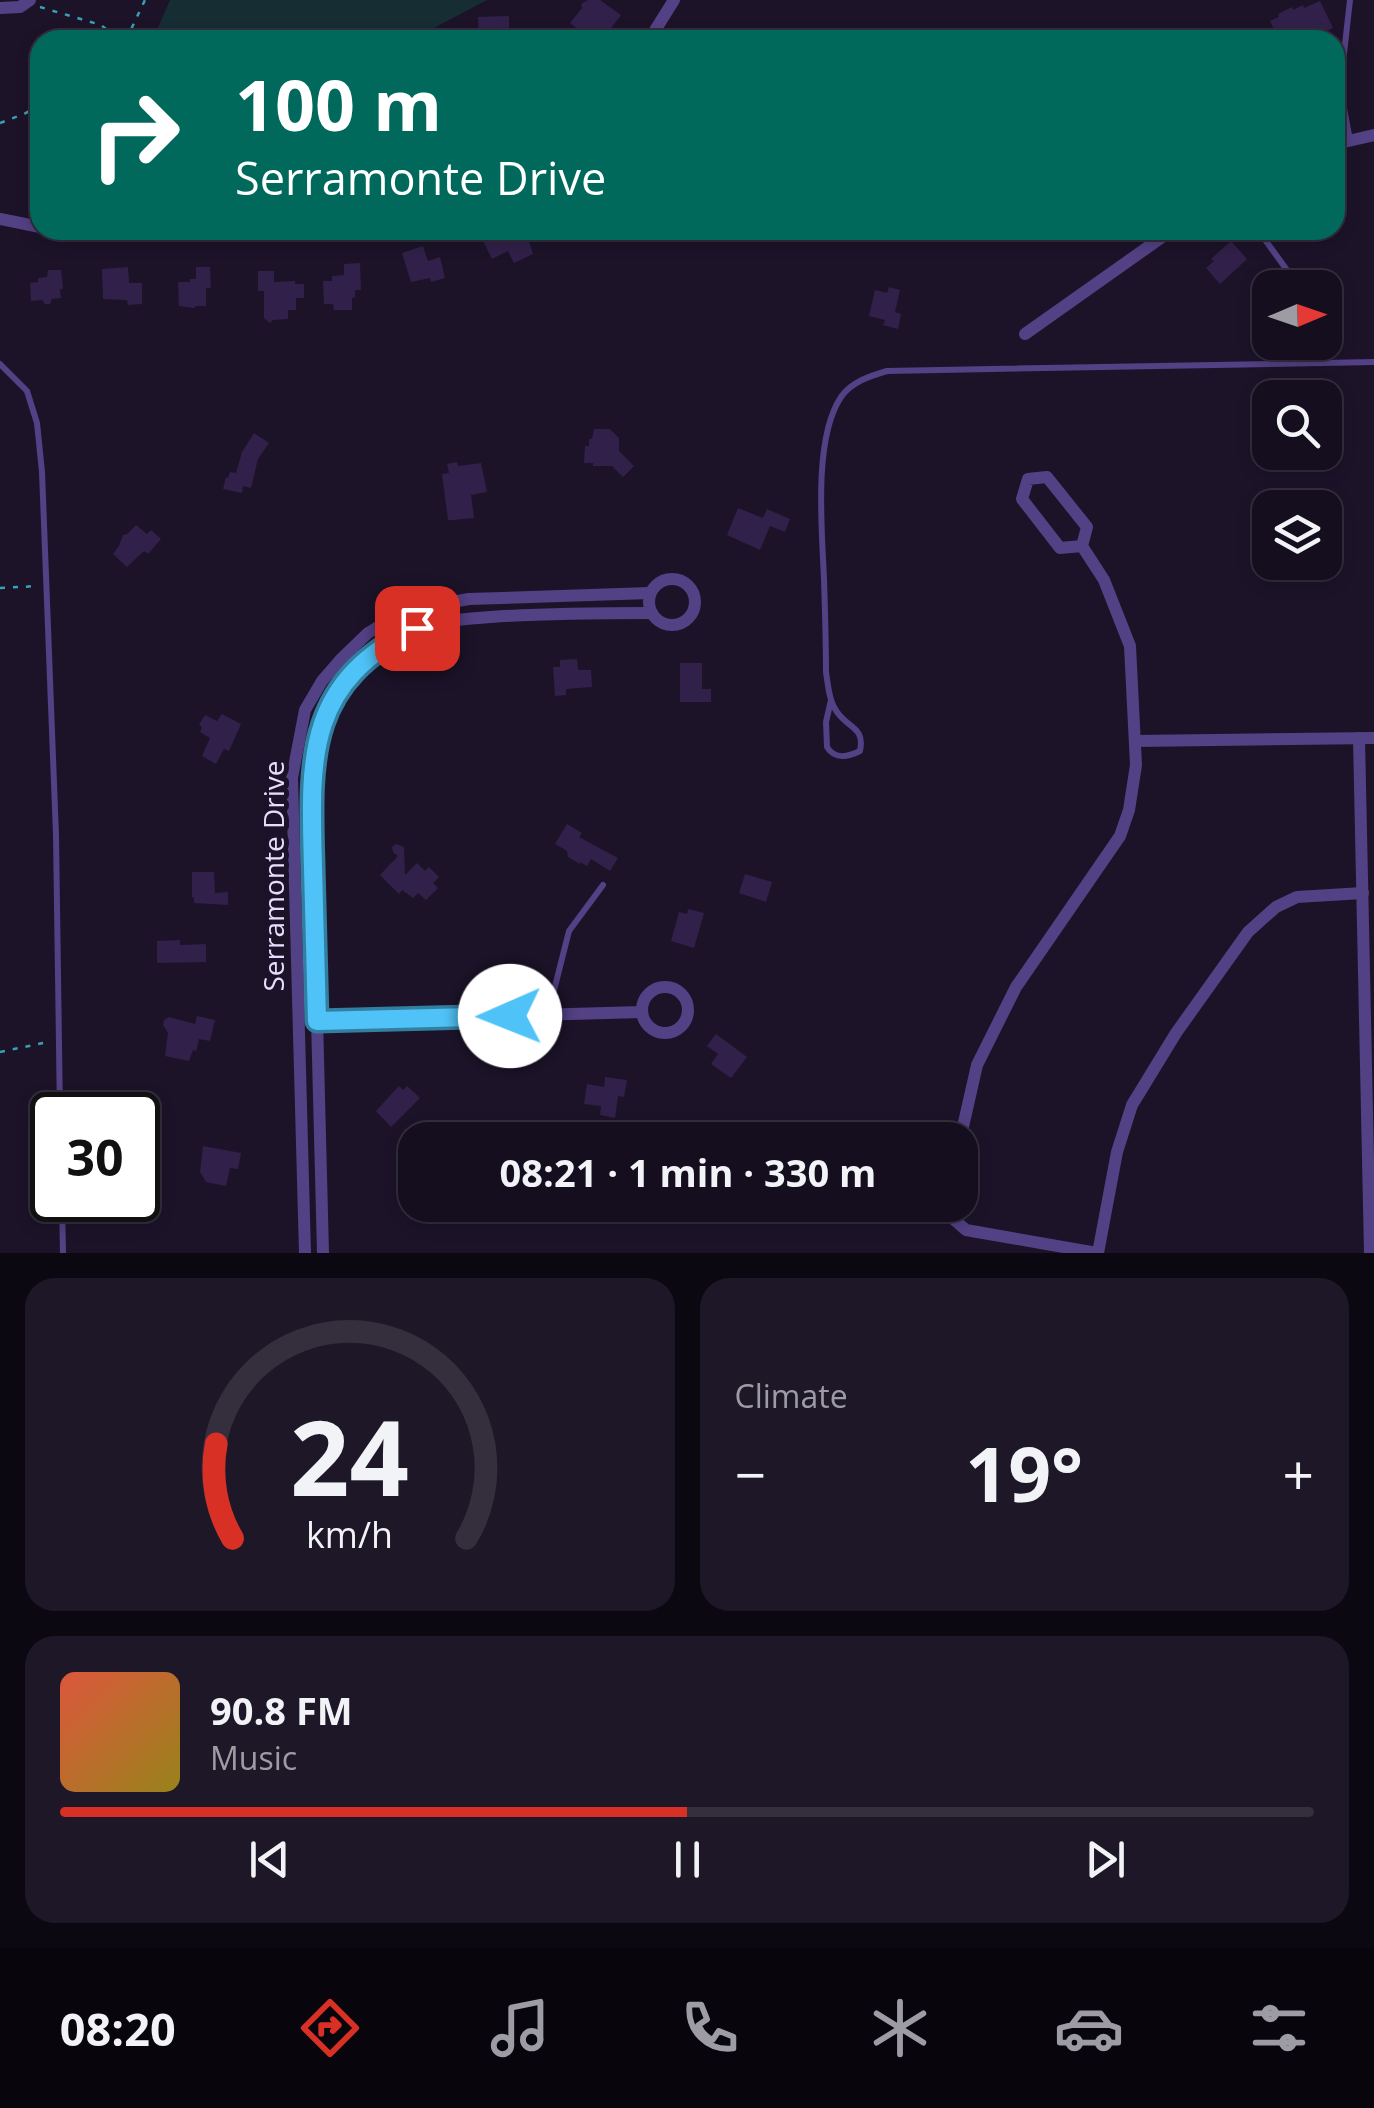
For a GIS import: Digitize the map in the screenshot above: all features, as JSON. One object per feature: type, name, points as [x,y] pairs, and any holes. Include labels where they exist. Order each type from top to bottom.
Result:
[{"type":"street","points":[[654,30],[674,0]]},
{"type":"street","points":[[0,8],[20,7],[29,2]]},
{"type":"street","points":[[1345,141],[1374,135]]},
{"type":"street","points":[[0,219],[30,225]]},
{"type":"street","points":[[1025,334],[1158,240]]},
{"type":"street","points":[[1047,477],[1088,527],[1082,546],[1060,548],[1022,499],[1028,479],[1047,477]]},
{"type":"street","points":[[964,1122],[977,1065],[1016,987],[1120,836],[1129,810],[1136,765],[1130,646],[1104,580],[1082,546]]},
{"type":"street","name":"Serramonte Drive","points":[[305,1253],[292,823],[292,778],[305,710],[322,681],[360,640],[394,616],[469,599],[650,593],[660,582],[676,578],[690,586],[695,600],[692,615],[679,624],[664,624],[652,614],[524,615],[417,628],[387,642],[358,666],[324,717],[313,765],[312,823],[324,1253]]},
{"type":"street","points":[[650,593],[652,614]]},
{"type":"street","points":[[523,597],[524,615]]},
{"type":"street","points":[[360,640],[371,655]]},
{"type":"street","points":[[1135,741],[1367,738],[1362,893],[1370,1253]]},
{"type":"street","points":[[292,823],[312,823]]},
{"type":"street","points":[[957,1222],[966,1230],[1098,1253],[1117,1152],[1132,1105],[1176,1033],[1248,932],[1276,907],[1297,896],[1362,893]]},
{"type":"street","points":[[299,1021],[642,1012]]},
{"type":"lane","points":[[1345,52],[1350,0]]},
{"type":"lane","points":[[1345,105],[1350,140]]},
{"type":"lane","points":[[1265,240],[1287,270]]},
{"type":"lane","points":[[831,700],[826,722],[827,747],[837,756],[849,756],[860,751],[862,740],[858,731],[836,712],[826,672],[822,468],[829,425],[838,402],[860,381],[887,371],[1374,362]]},
{"type":"lane","points":[[0,364],[28,390],[38,422],[56,835],[59,1092]]},
{"type":"lane","points":[[548,1015],[570,932],[603,885]]},
{"type":"lane","points":[[62,1222],[63,1253]]},
{"type":"path","points":[[128,30],[145,0]]},
{"type":"path","points":[[29,2],[108,30]]},
{"type":"path","points":[[0,123],[30,110]]},
{"type":"path","points":[[0,588],[46,586]]},
{"type":"path","points":[[0,1052],[58,1042]]},
{"type":"green space","points":[[170,0],[487,0],[432,30],[157,30]]},
{"type":"building","points":[[600,0],[621,15],[610,30],[579,30],[570,23],[581,4]]},
{"type":"building","points":[[1320,1],[1333,28],[1274,30],[1270,21],[1278,14],[1292,7],[1304,8]]},
{"type":"building","points":[[509,16],[509,30],[479,30],[478,17]]},
{"type":"building","points":[[528,240],[533,254],[514,263],[508,251],[492,259],[483,241]]},
{"type":"building","points":[[1231,241],[1247,259],[1220,284],[1206,268]]},
{"type":"building","points":[[423,246],[428,261],[440,257],[445,278],[411,282],[402,253]]},
{"type":"building","points":[[360,263],[361,290],[355,290],[352,310],[334,310],[333,304],[324,304],[323,281],[344,275],[344,264]]},
{"type":"building","points":[[128,267],[129,283],[142,283],[142,304],[103,299],[102,269]]},
{"type":"building","points":[[196,267],[210,267],[211,288],[206,288],[206,306],[179,306],[178,282],[196,279]]},
{"type":"building","points":[[48,270],[61,270],[61,298],[52,299],[50,304],[31,301],[30,283],[47,277]]},
{"type":"building","points":[[258,271],[274,271],[274,282],[304,284],[304,298],[296,298],[296,310],[288,310],[288,319],[270,323],[264,318],[264,291],[258,291]]},
{"type":"building","points":[[889,287],[900,290],[895,312],[901,314],[898,329],[869,316],[875,290],[887,293]]},
{"type":"building","points":[[594,429],[610,429],[619,438],[619,451],[634,466],[623,477],[612,466],[584,463],[585,446],[589,446]]},
{"type":"building","points":[[254,433],[269,443],[258,459],[251,488],[243,486],[242,493],[223,489],[230,472],[236,473],[242,452]]},
{"type":"building","points":[[457,462],[458,466],[481,463],[487,492],[471,495],[474,518],[448,520],[442,474],[449,473],[447,464]]},
{"type":"building","points":[[738,508],[763,518],[767,509],[790,519],[785,532],[770,526],[760,550],[727,535]]},
{"type":"building","points":[[136,525],[161,539],[148,554],[144,551],[127,567],[113,554],[123,535]]},
{"type":"building","points":[[577,659],[578,670],[591,670],[592,687],[566,689],[566,695],[555,696],[553,667],[560,667],[560,660]]},
{"type":"building","points":[[680,663],[702,663],[702,689],[711,689],[711,702],[680,702]]},
{"type":"building","points":[[222,714],[241,724],[229,751],[224,749],[216,764],[202,756],[210,738],[200,732],[199,725],[205,715],[217,721]]},
{"type":"building","points":[[567,824],[582,833],[579,837],[618,858],[610,871],[591,859],[587,866],[580,864],[555,844]]},
{"type":"building","points":[[392,847],[404,847],[405,875],[417,863],[425,871],[429,867],[439,877],[433,883],[438,888],[426,900],[418,893],[413,898],[402,890],[399,894],[380,875],[398,856]]},
{"type":"building","points":[[192,872],[214,872],[215,893],[228,892],[228,905],[194,903]]},
{"type":"building","points":[[745,874],[772,882],[766,902],[739,893]]},
{"type":"building","points":[[688,909],[704,913],[694,948],[671,941],[679,912],[687,914]]},
{"type":"building","points":[[180,940],[180,945],[206,944],[206,962],[157,963],[157,941]]},
{"type":"building","points":[[197,1016],[215,1020],[210,1041],[199,1039],[189,1061],[165,1056],[168,1033],[164,1020],[169,1017],[195,1024]]},
{"type":"building","points":[[716,1034],[747,1057],[731,1078],[711,1064],[718,1054],[707,1046]]},
{"type":"building","points":[[605,1077],[627,1080],[624,1097],[618,1096],[615,1118],[600,1115],[601,1106],[584,1104],[587,1084],[604,1087]]},
{"type":"building","points":[[399,1086],[403,1090],[407,1086],[420,1098],[391,1127],[376,1111]]},
{"type":"building","points":[[203,1146],[241,1153],[238,1169],[230,1168],[226,1186],[206,1182],[200,1172]]},
{"type":"route","points":[[417,628],[387,642],[358,666],[338,691],[316,743],[312,823],[317,1021],[510,1016]]}]
